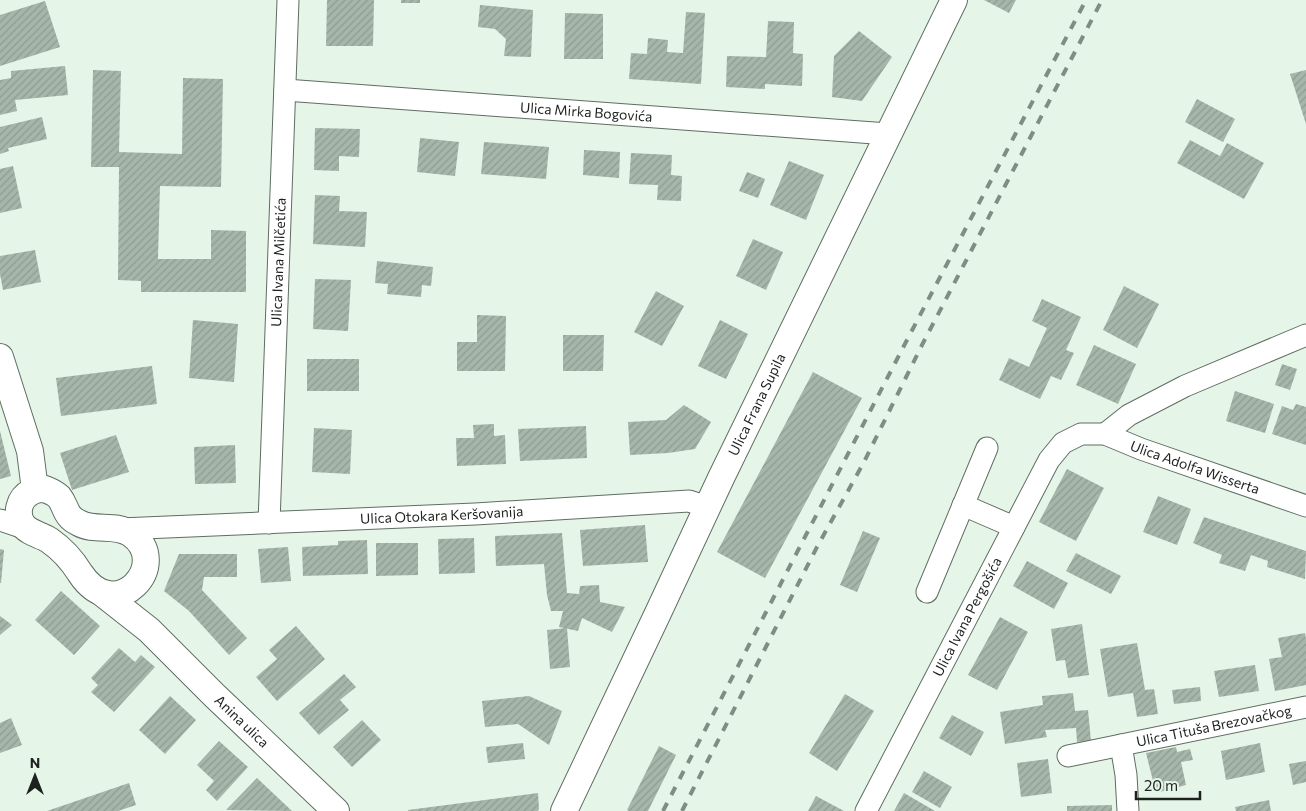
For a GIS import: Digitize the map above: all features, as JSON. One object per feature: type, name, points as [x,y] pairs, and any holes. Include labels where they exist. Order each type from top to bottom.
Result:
[{"type":"main road","name":"Ulica Frana Supila","points":[[564,811],[707,507],[954,0]]},
{"type":"main road","points":[[0,357],[30,451],[27,499],[19,513],[20,519],[27,529]]},
{"type":"main road","points":[[27,499],[58,497],[69,515],[78,523],[86,526],[120,529]]},
{"type":"main road","name":"Anina ulica","points":[[27,529],[51,541],[66,554],[93,589],[102,593],[148,630],[336,811]]},
{"type":"main road","name":"Anina ulica","points":[[120,529],[130,533],[138,540],[143,549],[141,606],[148,630]]},
{"type":"main road","points":[[102,593],[113,595],[123,593],[132,588],[142,570]]},
{"type":"street","name":"Ulica Ivana Milčetića","points":[[269,524],[288,0]]},
{"type":"street","name":"Ulica Mirka Bogovića","points":[[286,90],[888,134]]},
{"type":"street","points":[[1105,434],[1129,415],[1185,386],[1306,335]]},
{"type":"street","name":"Ulica Adolfa Wisserta","points":[[1081,434],[1105,434],[1141,449],[1306,506]]},
{"type":"street","name":"Ulica Ivana Pergošića","points":[[866,811],[1050,460],[1063,443],[1081,434]]},
{"type":"street","points":[[927,592],[986,448]]},
{"type":"street","name":"Ulica Otokara Keršovanija","points":[[120,529],[475,514],[689,501],[707,507]]},
{"type":"street","points":[[963,505],[1014,527]]},
{"type":"street","points":[[0,520],[27,529]]},
{"type":"street","points":[[142,570],[159,540],[176,526]]},
{"type":"street","name":"Ulica Tituša Brezovačkog","points":[[1068,756],[1306,707]]},
{"type":"street","name":"Ulica Tituša Brezovačkog","points":[[1121,744],[1126,775],[1128,811]]},
{"type":"building","points":[[327,0],[374,0],[373,46],[326,46]]},
{"type":"building","points":[[401,0],[420,0],[420,3],[401,3]]},
{"type":"building","points":[[984,0],[1016,0],[1009,13]]},
{"type":"building","points":[[45,1],[60,47],[0,66],[0,15]]},
{"type":"building","points":[[480,5],[533,10],[531,57],[504,56],[506,39],[495,29],[478,27]]},
{"type":"building","points":[[686,12],[705,13],[701,84],[629,79],[631,53],[647,54],[648,38],[668,40],[667,52],[683,53]]},
{"type":"building","points":[[565,13],[603,14],[603,59],[564,59]]},
{"type":"building","points":[[768,21],[794,22],[793,53],[803,54],[802,86],[765,84],[765,89],[726,87],[727,56],[766,57]]},
{"type":"building","points":[[859,31],[892,57],[862,101],[832,97],[834,56]]},
{"type":"building","points":[[65,66],[68,95],[15,100],[17,111],[0,115],[0,80],[11,78],[11,71]]},
{"type":"building","points":[[93,70],[121,71],[119,152],[182,154],[183,78],[223,79],[221,187],[160,186],[158,259],[211,259],[211,230],[246,231],[246,292],[141,292],[141,281],[118,280],[119,167],[91,167]]},
{"type":"building","points":[[1306,70],[1306,124],[1290,74]]},
{"type":"building","points":[[1197,99],[1235,119],[1223,142],[1185,122]]},
{"type":"building","points":[[42,117],[47,139],[8,148],[9,151],[0,154],[0,127]]},
{"type":"building","points":[[315,128],[360,129],[359,157],[339,156],[339,171],[314,170]]},
{"type":"building","points":[[420,138],[459,142],[455,176],[417,172]]},
{"type":"building","points":[[1190,140],[1220,156],[1227,143],[1264,163],[1244,199],[1177,163]]},
{"type":"building","points":[[484,142],[549,147],[546,179],[481,174]]},
{"type":"building","points":[[584,150],[620,152],[619,178],[583,175]]},
{"type":"building","points":[[631,153],[672,155],[671,175],[682,176],[681,201],[657,200],[658,185],[629,184]]},
{"type":"building","points":[[789,161],[824,175],[806,220],[770,205]]},
{"type":"building","points":[[13,166],[22,208],[0,213],[0,169]]},
{"type":"building","points":[[747,172],[765,179],[758,198],[739,191]]},
{"type":"building","points":[[315,195],[340,196],[339,211],[367,212],[365,247],[313,244]]},
{"type":"building","points":[[753,239],[783,252],[766,290],[736,276]]},
{"type":"building","points":[[35,250],[41,282],[3,290],[0,274],[0,256]]},
{"type":"building","points":[[377,261],[433,267],[431,286],[422,285],[421,297],[387,294],[388,284],[375,283]]},
{"type":"building","points":[[315,279],[351,280],[348,331],[313,329]]},
{"type":"building","points":[[1124,286],[1159,304],[1137,348],[1103,330]]},
{"type":"building","points":[[656,291],[684,306],[662,346],[634,332]]},
{"type":"building","points":[[1042,299],[1081,317],[1066,350],[1074,353],[1061,380],[1051,376],[1040,399],[999,380],[1009,358],[1029,367],[1047,328],[1032,321]]},
{"type":"building","points":[[477,315],[506,316],[505,371],[457,371],[457,342],[477,342]]},
{"type":"building","points":[[193,320],[238,324],[234,382],[189,378]]},
{"type":"building","points":[[720,320],[748,334],[726,379],[698,366]]},
{"type":"building","points":[[563,335],[604,335],[603,371],[563,371]]},
{"type":"building","points":[[1094,345],[1136,364],[1118,404],[1076,385]]},
{"type":"building","points":[[307,359],[359,359],[359,391],[307,391]]},
{"type":"building","points":[[1282,364],[1297,369],[1290,390],[1275,385]]},
{"type":"building","points":[[152,366],[157,404],[61,416],[56,378]]},
{"type":"building","points":[[813,372],[862,398],[765,578],[717,552]]},
{"type":"building","points":[[1235,391],[1274,404],[1265,433],[1226,421]]},
{"type":"building","points":[[1296,404],[1306,407],[1306,445],[1272,434],[1282,406],[1293,410]]},
{"type":"building","points":[[684,405],[711,422],[695,449],[668,453],[630,455],[628,422],[666,420]]},
{"type":"building","points":[[494,424],[494,436],[505,435],[506,464],[457,466],[456,438],[474,438],[473,425]]},
{"type":"building","points":[[586,426],[587,458],[520,461],[518,429]]},
{"type":"building","points":[[314,428],[352,430],[350,474],[312,472]]},
{"type":"building","points":[[0,431],[11,476],[0,479]]},
{"type":"building","points":[[116,435],[129,472],[72,490],[60,453]]},
{"type":"building","points":[[235,445],[236,483],[195,484],[194,447]]},
{"type":"building","points":[[1067,469],[1104,488],[1076,541],[1039,522]]},
{"type":"building","points":[[1158,496],[1191,509],[1177,545],[1143,532]]},
{"type":"building","points":[[1204,517],[1306,551],[1305,579],[1267,567],[1268,561],[1251,555],[1245,571],[1219,563],[1222,555],[1193,543]]},
{"type":"building","points":[[645,525],[648,562],[583,566],[580,530]]},
{"type":"building","points":[[863,531],[880,538],[857,592],[840,585]]},
{"type":"building","points":[[562,533],[567,593],[579,594],[580,586],[599,585],[600,602],[625,607],[612,632],[582,618],[578,631],[559,627],[563,611],[551,611],[547,595],[544,564],[496,566],[495,536]]},
{"type":"building","points":[[474,538],[475,573],[439,574],[438,539]]},
{"type":"building","points":[[367,540],[368,574],[303,576],[302,547],[338,545],[338,541]]},
{"type":"building","points":[[376,543],[418,543],[418,575],[376,576]]},
{"type":"building","points":[[288,547],[291,581],[261,583],[258,549]]},
{"type":"building","points":[[0,549],[4,550],[1,583],[0,583]]},
{"type":"building","points":[[1076,553],[1121,576],[1111,594],[1066,571]]},
{"type":"building","points":[[179,554],[237,554],[237,577],[204,577],[202,590],[247,638],[229,655],[189,611],[164,591]]},
{"type":"building","points":[[1027,561],[1068,583],[1054,609],[1013,586]]},
{"type":"building","points":[[61,591],[100,626],[74,655],[35,620]]},
{"type":"building","points":[[0,616],[12,625],[0,635]]},
{"type":"building","points":[[1000,617],[1028,632],[997,690],[968,675]]},
{"type":"building","points":[[1082,624],[1089,675],[1068,678],[1065,660],[1056,661],[1051,629]]},
{"type":"building","points":[[296,626],[325,659],[277,701],[256,677],[277,659],[269,650]]},
{"type":"building","points":[[567,628],[570,667],[550,669],[547,630]]},
{"type":"building","points":[[1305,633],[1306,685],[1275,691],[1269,659],[1282,657],[1278,638]]},
{"type":"building","points":[[1137,643],[1145,690],[1154,689],[1158,714],[1137,717],[1133,693],[1108,697],[1100,649]]},
{"type":"building","points":[[119,648],[135,662],[141,655],[155,667],[114,712],[91,692],[98,685],[91,678]]},
{"type":"building","points":[[1255,665],[1259,691],[1219,697],[1214,671]]},
{"type":"building","points":[[344,674],[356,687],[340,700],[349,710],[319,735],[299,713]]},
{"type":"building","points":[[1200,687],[1201,701],[1174,704],[1172,690]]},
{"type":"building","points":[[1073,693],[1075,711],[1088,710],[1091,741],[1077,742],[1076,728],[1045,730],[1047,737],[1005,744],[1000,712],[1043,705],[1042,696]]},
{"type":"building","points":[[845,694],[874,711],[837,771],[809,753]]},
{"type":"building","points":[[170,696],[196,720],[165,754],[139,730]]},
{"type":"building","points":[[529,696],[562,711],[549,745],[518,724],[485,727],[482,701]]},
{"type":"building","points":[[952,715],[984,732],[971,756],[939,738]]},
{"type":"building","points":[[11,718],[22,745],[0,753],[0,723]]},
{"type":"building","points":[[362,720],[381,740],[352,767],[333,747]]},
{"type":"building","points":[[219,741],[248,767],[217,801],[206,790],[214,781],[197,765]]},
{"type":"building","points":[[523,743],[525,759],[488,763],[486,747]]},
{"type":"building","points":[[1260,743],[1265,772],[1226,780],[1221,751]]},
{"type":"building","points":[[659,746],[676,755],[648,811],[629,811],[627,810]]},
{"type":"building","points":[[1176,747],[1177,752],[1190,749],[1193,760],[1181,762],[1186,785],[1156,793],[1146,753]]},
{"type":"building","points":[[1048,759],[1052,793],[1021,797],[1017,763]]},
{"type":"building","points":[[1306,761],[1306,782],[1293,785],[1289,764]]},
{"type":"building","points":[[924,771],[952,787],[940,808],[912,792]]},
{"type":"building","points":[[257,778],[292,811],[226,810]]},
{"type":"building","points":[[129,783],[136,805],[118,811],[47,811]]},
{"type":"building","points":[[538,793],[538,811],[408,811],[408,810]]},
{"type":"building","points":[[904,793],[935,811],[894,811]]},
{"type":"building","points":[[816,796],[844,811],[808,811]]},
{"type":"building","points":[[1269,800],[1271,811],[1236,811],[1235,807]]},
{"type":"building","points":[[1112,805],[1112,811],[1067,811],[1067,806]]},
{"type":"railway","points":[[663,811],[908,338],[1086,0]]},
{"type":"railway","points":[[682,811],[817,547],[864,462],[922,345],[1102,0]]}]
